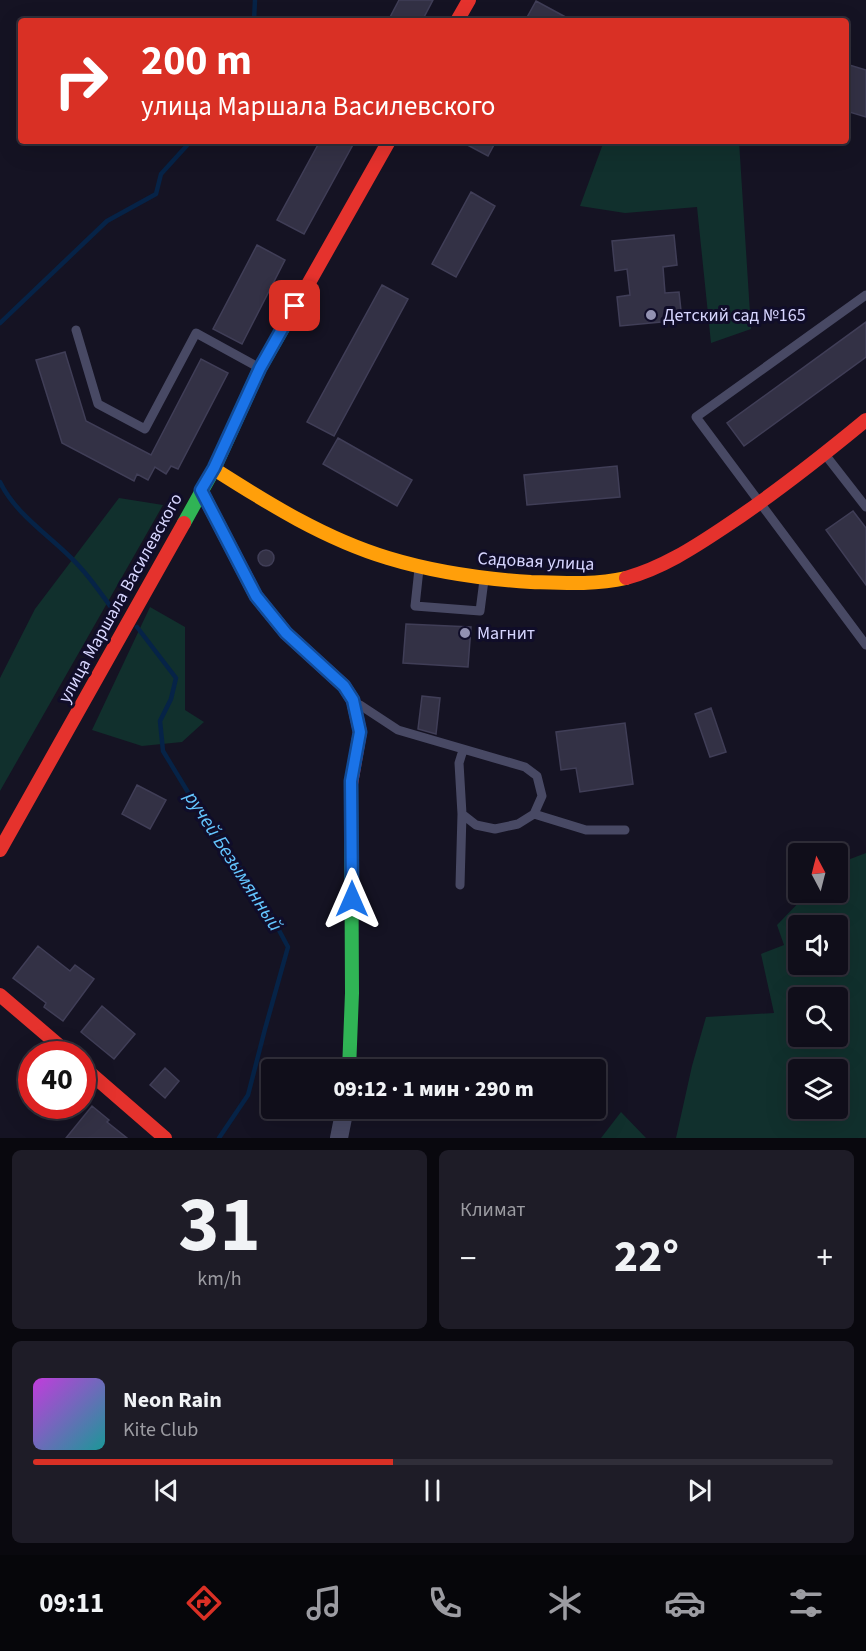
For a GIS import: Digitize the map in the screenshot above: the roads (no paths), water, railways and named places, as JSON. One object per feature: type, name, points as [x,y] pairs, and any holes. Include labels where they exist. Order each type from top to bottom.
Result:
[{"type":"street","points":[[459,18],[469,0]]},
{"type":"street","name":"улица Маршала Василевского","points":[[0,850],[214,468],[260,368],[387,144]]},
{"type":"street","name":"Садовая улица","points":[[214,468],[253,495],[292,517],[374,554],[420,567],[484,578],[588,583],[614,581],[637,575],[678,558],[761,503],[866,420]]},
{"type":"street","points":[[201,490],[256,596],[286,633],[344,686],[353,700],[360,732],[351,781],[352,993],[349,1059]]},
{"type":"street","points":[[0,995],[54,1041]]},
{"type":"street","points":[[96,1078],[165,1138]]},
{"type":"street","points":[[339,1138],[343,1119]]},
{"type":"lane","points":[[866,295],[696,417],[866,645]]},
{"type":"lane","points":[[76,330],[98,404],[145,429],[196,333],[260,368]]},
{"type":"lane","points":[[825,454],[866,507]]},
{"type":"lane","points":[[420,567],[415,606],[480,611],[484,578]]},
{"type":"lane","points":[[353,700],[398,730],[525,767],[537,776],[542,796],[534,814],[518,824],[495,829],[476,825],[462,814]]},
{"type":"lane","points":[[460,885],[462,814],[459,763],[463,750]]},
{"type":"lane","points":[[534,814],[586,830],[625,831]]},
{"type":"waterway","name":"ручей Безымянный","points":[[254,18],[255,0]]},
{"type":"waterway","name":"ручей Безымянный","points":[[0,323],[107,221],[156,194],[161,174],[188,144]]},
{"type":"waterway","name":"ручей Безымянный","points":[[0,482],[16,506],[84,572],[116,614]]},
{"type":"waterway","name":"ручей Безымянный","points":[[137,627],[176,678],[171,699],[160,721],[163,751],[203,817],[266,906],[288,947],[248,1095],[219,1138]]},
{"type":"place","name":"Детский сад №165","points":[[651,315]]},
{"type":"place","name":"Магнит","points":[[465,633]]}]
